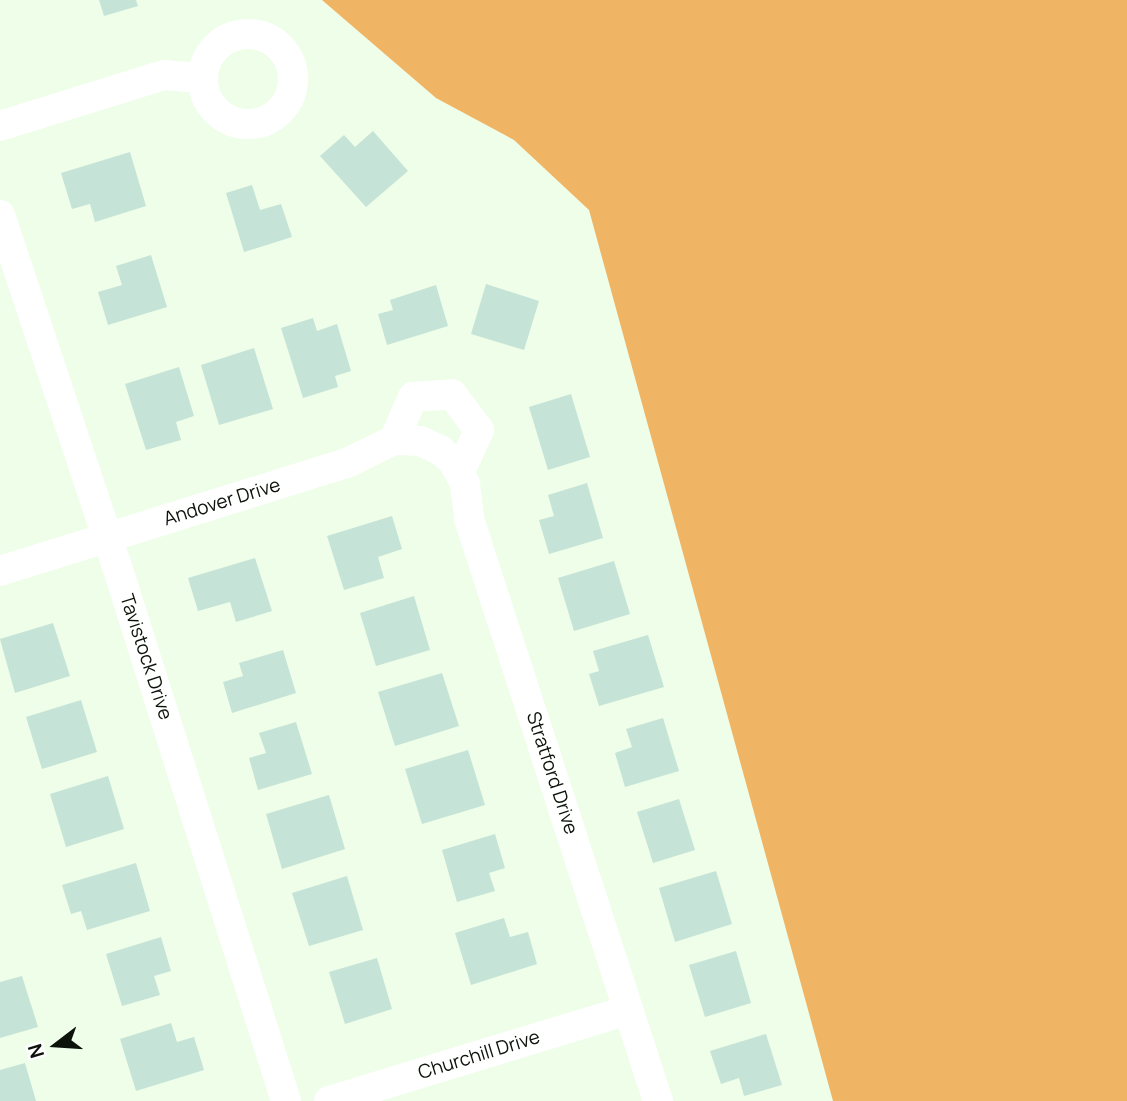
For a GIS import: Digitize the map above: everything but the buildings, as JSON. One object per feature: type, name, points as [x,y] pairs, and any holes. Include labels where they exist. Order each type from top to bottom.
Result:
[{"type":"street","points":[[0,126],[164,75],[202,78]]},
{"type":"street","name":"Tavistock Drive","points":[[0,215],[108,537],[286,1101]]},
{"type":"street","points":[[452,394],[479,430],[460,472],[440,450],[420,441],[394,440],[412,397],[452,394]]},
{"type":"street","name":"Andover Drive","points":[[0,571],[347,463],[394,440]]},
{"type":"street","name":"Stratford Drive","points":[[460,472],[469,519],[658,1101]]},
{"type":"street","name":"Churchill Drive","points":[[329,1101],[629,1010]]},
{"type":"shaded area","points":[[322,0],[1127,0],[1127,1101],[833,1101],[589,210],[514,140],[436,98]]}]
